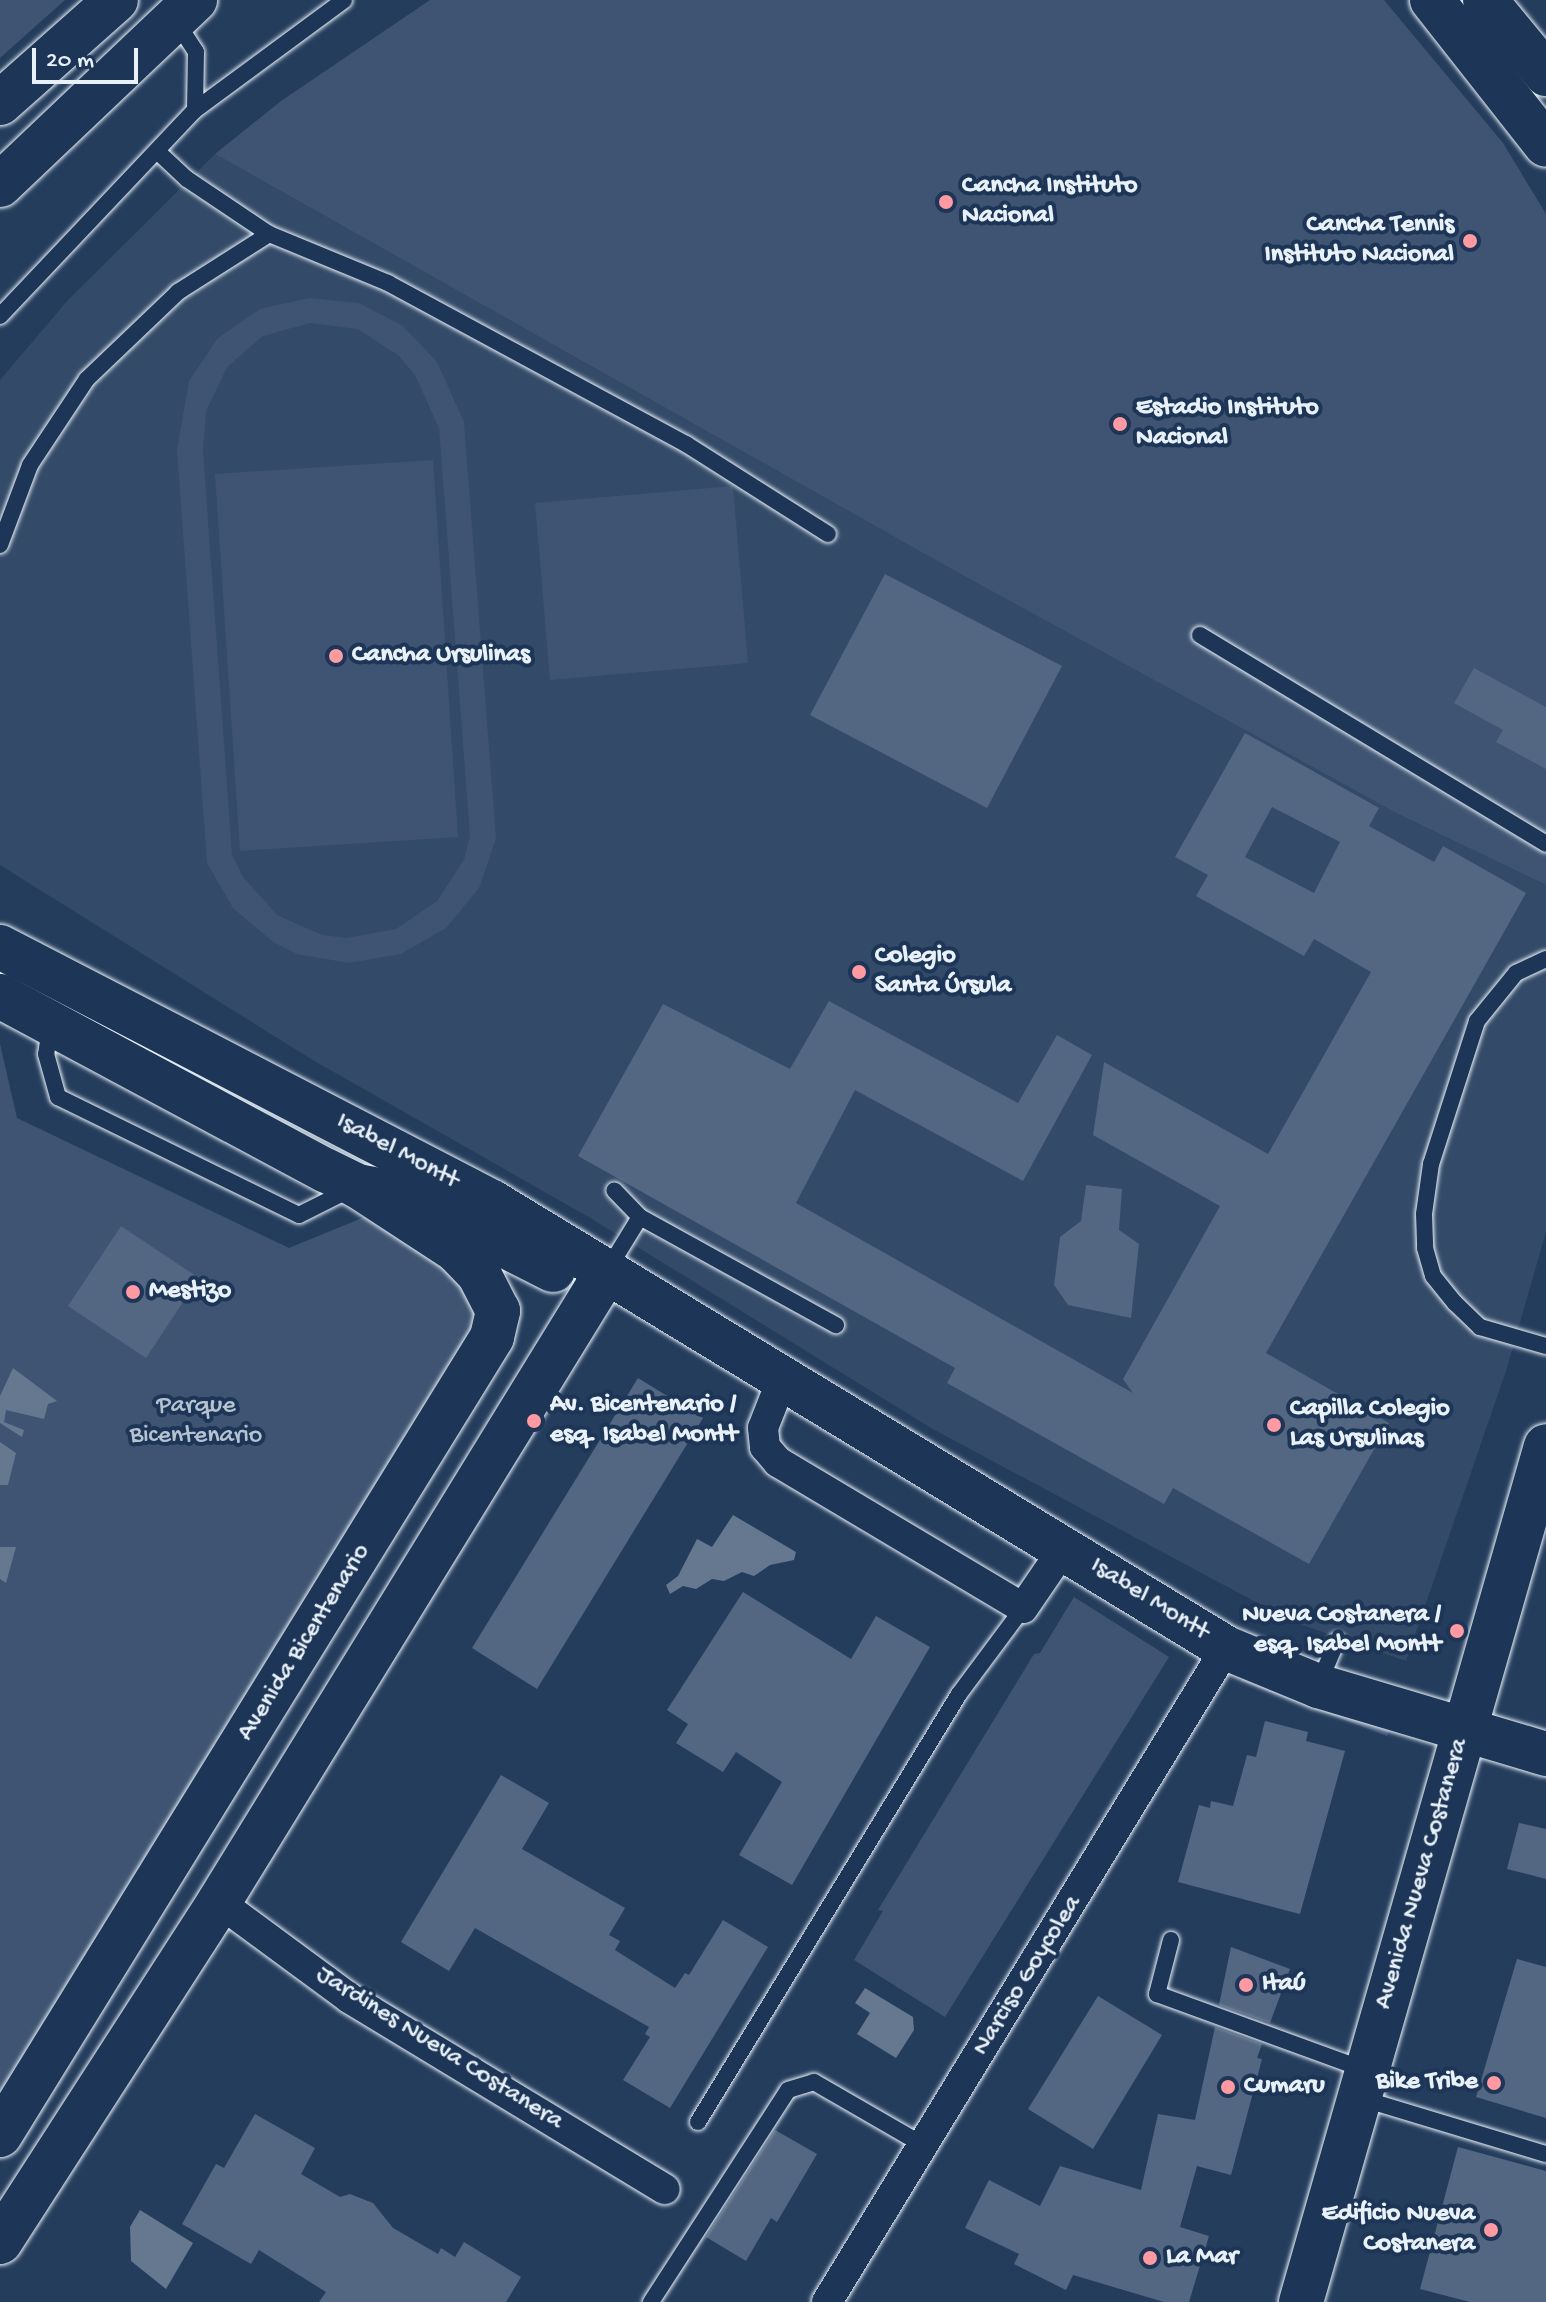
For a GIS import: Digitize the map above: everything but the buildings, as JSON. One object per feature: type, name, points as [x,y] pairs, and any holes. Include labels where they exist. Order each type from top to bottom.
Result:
[{"type":"main road","points":[[0,103],[116,0]]},
{"type":"main road","points":[[1432,0],[1546,145]]},
{"type":"main road","points":[[1485,0],[1542,67]]},
{"type":"main road","points":[[0,185],[184,9]]},
{"type":"main road","name":"Isabel Montt","points":[[0,947],[62,1002],[358,1186],[405,1195],[601,1282]]},
{"type":"main road","name":"Isabel Montt","points":[[0,996],[62,1002],[450,1180],[601,1282],[781,1382],[1064,1548],[1226,1648],[1318,1686],[1546,1754]]},
{"type":"main road","name":"Avenida Bicentenario","points":[[0,2135],[492,1337],[498,1311],[479,1274],[456,1250],[358,1186]]},
{"type":"main road","points":[[0,2242],[219,1902],[601,1282]]},
{"type":"main road","name":"Avenida Nueva Costanera","points":[[1301,2302],[1546,1446]]},
{"type":"street","points":[[781,1382],[763,1428],[765,1447],[778,1462],[1023,1608],[1064,1548]]},
{"type":"street","name":"Narciso Goycolea","points":[[827,2302],[1226,1648]]},
{"type":"street","name":"Jardines Nueva Costanera","points":[[219,1902],[349,1998],[665,2189]]},
{"type":"lane","points":[[0,316],[195,110],[344,0]]},
{"type":"lane","points":[[184,9],[196,52],[195,110]]},
{"type":"lane","points":[[158,152],[187,179],[269,234],[388,283],[686,444],[828,534]]},
{"type":"lane","points":[[0,545],[30,465],[87,379],[178,292],[269,234]]},
{"type":"lane","points":[[1200,635],[1546,844]]},
{"type":"lane","points":[[1546,959],[1516,973],[1477,1021],[1431,1164],[1424,1214],[1425,1248],[1433,1276],[1455,1303],[1480,1327],[1546,1346]]},
{"type":"lane","points":[[62,1002],[46,1054],[58,1097],[299,1215],[358,1186]]},
{"type":"lane","points":[[614,1190],[640,1217],[836,1325]]},
{"type":"lane","points":[[601,1282],[640,1217]]},
{"type":"lane","points":[[698,2122],[959,1694],[1023,1608]]},
{"type":"lane","points":[[1318,1686],[1337,1641]]},
{"type":"lane","points":[[1171,1940],[1157,1994],[1363,2084],[1546,2154]]},
{"type":"lane","points":[[651,2302],[788,2090],[814,2082],[923,2145]]},
{"type":"shaded area","name":"Colegio Santa Úrsula","points":[[215,154],[946,566],[1398,814],[1546,885],[1546,1232],[1506,1371],[1406,1661],[1291,1621],[931,1428],[592,1219],[311,1059],[0,865],[0,380],[68,300]]},
{"type":"shaded area","points":[[13,1368],[57,1401],[48,1404],[44,1419],[6,1410],[4,1422],[24,1430],[22,1437],[0,1423],[0,1396]]},
{"type":"shaded area","points":[[0,1442],[16,1453],[8,1485],[0,1485]]},
{"type":"shaded area","points":[[733,1515],[796,1552],[794,1560],[770,1565],[754,1576],[742,1572],[724,1581],[712,1579],[696,1589],[683,1586],[670,1594],[666,1585],[678,1576],[697,1539],[712,1547]]},
{"type":"shaded area","points":[[0,1547],[16,1547],[6,1583],[0,1579]]},
{"type":"shaded area","points":[[865,1988],[913,2017],[914,2030],[896,2058],[857,2034],[870,2013],[855,2003]]},
{"type":"shaded area","points":[[140,2210],[193,2243],[166,2289],[131,2261],[130,2227]]},
{"type":"green space","points":[[0,0],[65,0],[0,58]]},
{"type":"green space","name":"Estadio Instituto Nacional","points":[[430,0],[1384,0],[1503,143],[1546,214],[1546,885],[1398,814],[946,566],[215,154],[281,101]]},
{"type":"green space","points":[[309,298],[359,303],[403,326],[437,362],[464,422],[496,839],[479,888],[446,928],[401,954],[349,963],[297,954],[273,942],[233,908],[207,863],[177,450],[189,381],[218,338],[260,309]],"holes":[[[310,323],[358,329],[399,356],[415,375],[439,428],[470,836],[464,860],[437,901],[396,929],[347,938],[322,935],[277,915],[243,877],[232,855],[203,451],[206,411],[227,367],[263,336]]]},
{"type":"green space","name":"Cancha Ursulinas","points":[[433,460],[458,837],[240,851],[215,474]]},
{"type":"green space","name":"Cancha Ursulinas","points":[[733,486],[748,663],[550,680],[535,503]]},
{"type":"green space","name":"Parque Bicentenario","points":[[0,1044],[17,1118],[289,1248],[367,1216],[449,1261],[475,1312],[473,1332],[0,2118]]},
{"type":"green space","points":[[1074,1597],[1169,1657],[945,2017],[854,1960],[883,1911],[878,1910],[1034,1654],[1040,1653]]},
{"type":"green space","points":[[1246,1675],[1390,1729],[1387,1736],[1241,1681]]},
{"type":"place","name":"Cancha Instituto Nacional","points":[[946,202]]},
{"type":"place","name":"Cancha Tennis Instituto Nacional","points":[[1470,241]]},
{"type":"place","name":"Estadio Instituto Nacional","points":[[1120,424]]},
{"type":"place","name":"Cancha Ursulinas","points":[[336,656]]},
{"type":"place","name":"Colegio Santa Úrsula","points":[[859,972]]},
{"type":"place","name":"Mestizo","points":[[133,1292]]},
{"type":"place","name":"Av. Bicentenario / esq. Isabel Montt","points":[[534,1421]]},
{"type":"place","name":"Capilla Colegio Las Ursulinas","points":[[1274,1425]]},
{"type":"place","name":"Nueva Costanera / esq. Isabel Montt","points":[[1457,1631]]},
{"type":"place","name":"Itaú","points":[[1246,1985]]},
{"type":"place","name":"Bike Tribe","points":[[1494,2083]]},
{"type":"place","name":"Cumaru","points":[[1228,2087]]},
{"type":"place","name":"Edificio Nueva Costanera","points":[[1491,2230]]},
{"type":"place","name":"La Mar","points":[[1150,2258]]}]
